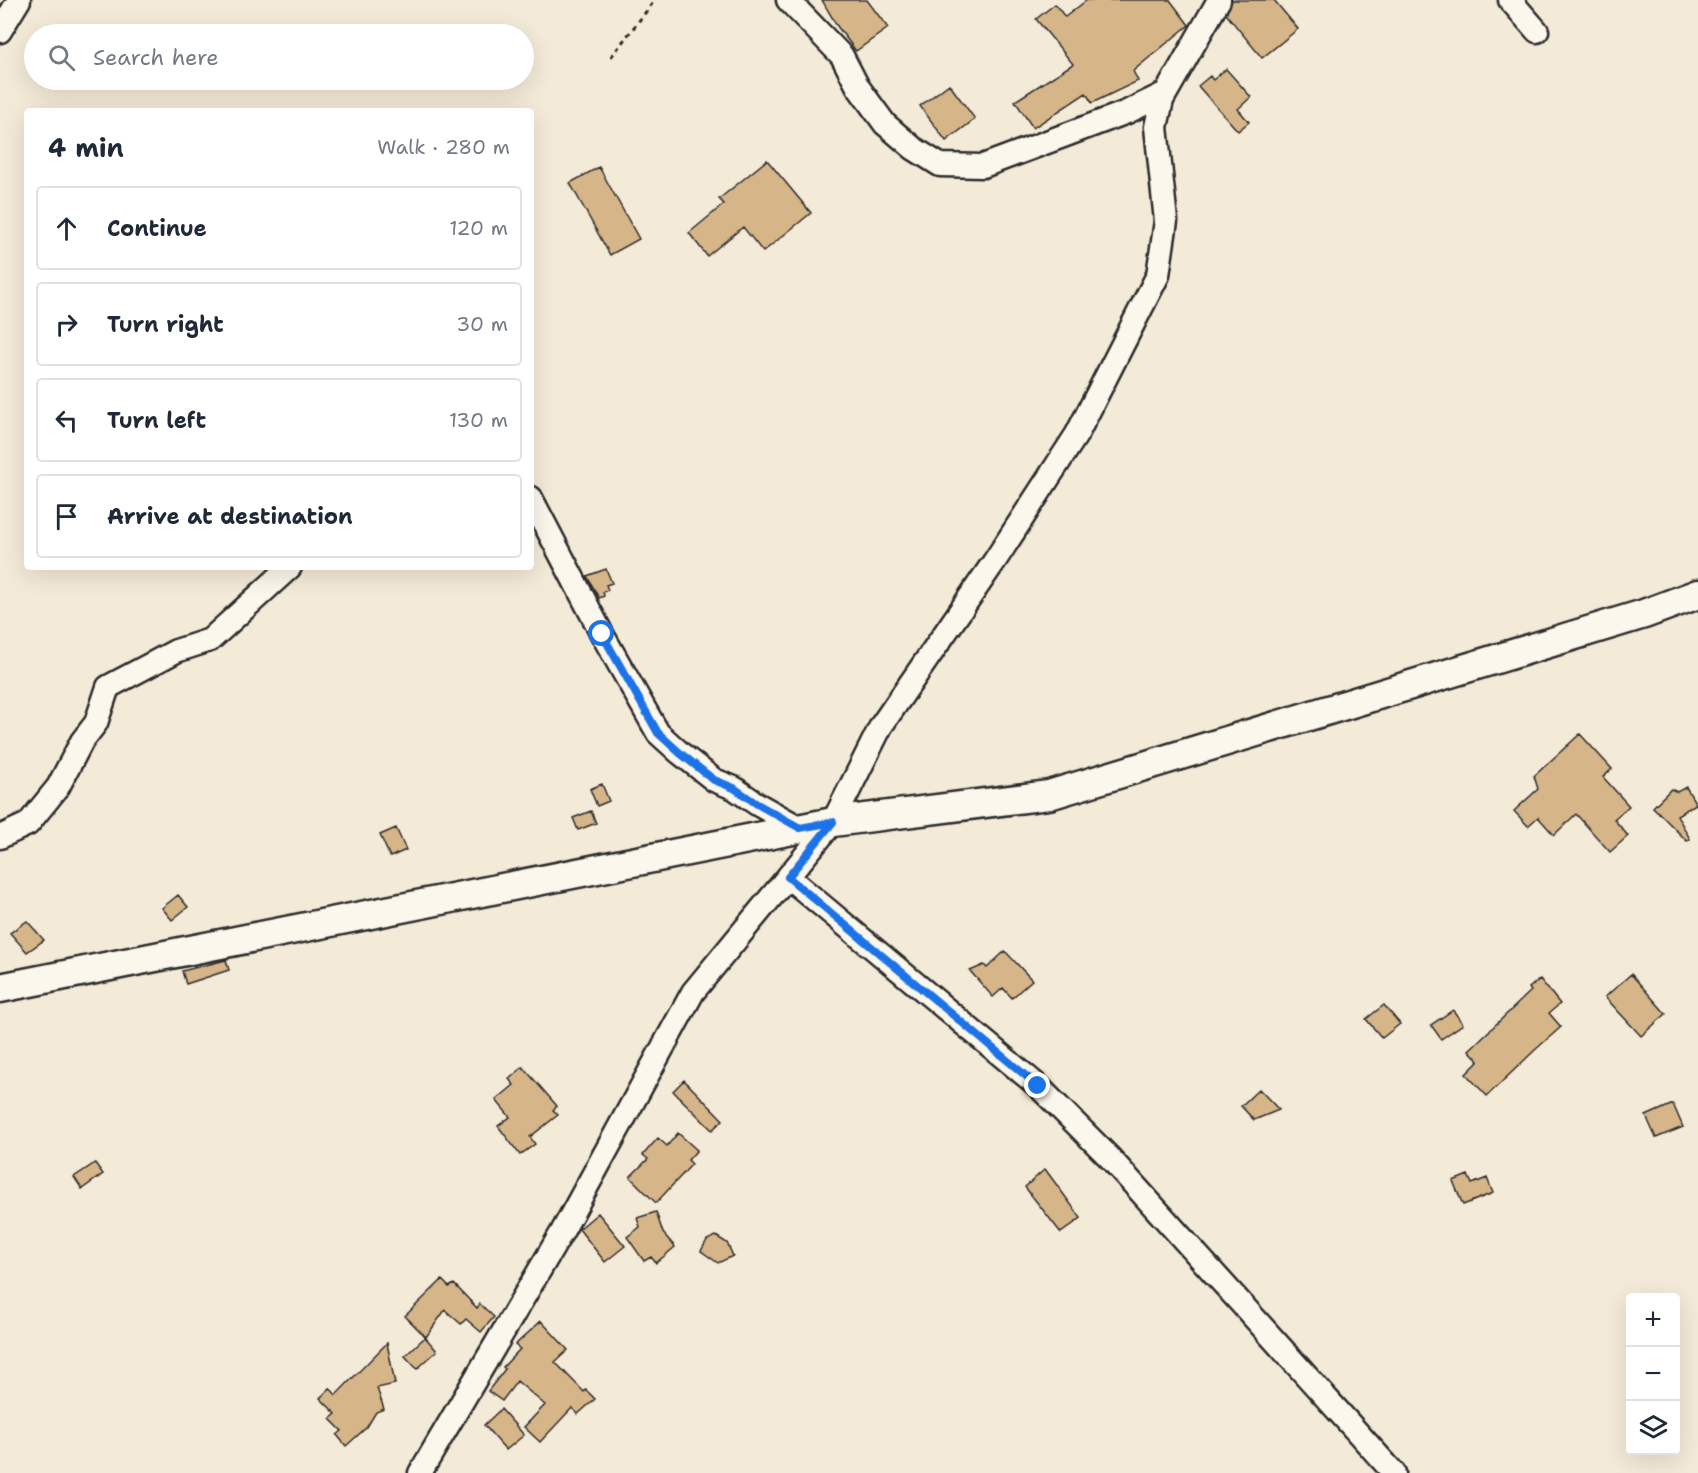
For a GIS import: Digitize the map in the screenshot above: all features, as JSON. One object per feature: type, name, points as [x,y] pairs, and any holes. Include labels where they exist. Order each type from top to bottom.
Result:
[{"type":"main road","points":[[0,988],[800,828],[1049,795],[1644,614],[1698,594]]},
{"type":"street","points":[[0,31],[19,0]]},
{"type":"street","points":[[788,0],[842,56],[858,87],[885,124],[913,148],[940,165],[983,166],[1127,112],[1166,93]]},
{"type":"street","points":[[420,1473],[562,1232],[693,992],[833,822],[881,726],[994,562],[1077,434],[1158,275],[1166,221],[1156,127],[1162,100],[1219,0]]},
{"type":"street","points":[[1510,0],[1538,31]]},
{"type":"street","points":[[534,504],[602,634],[658,733],[714,780],[734,788],[800,828]]},
{"type":"street","points":[[0,837],[28,825],[58,787],[82,741],[96,723],[108,687],[176,651],[210,640],[287,570]]},
{"type":"street","points":[[788,877],[1038,1086],[1110,1158],[1394,1473]]},
{"type":"path","points":[[610,57],[655,0]]},
{"type":"building","points":[[822,0],[867,0],[888,28],[856,51],[837,26]]},
{"type":"building","points":[[1087,0],[1170,0],[1189,25],[1133,71],[1138,81],[1092,103],[1086,93],[1033,128],[1015,101],[1073,64],[1036,19],[1055,4],[1065,17]]},
{"type":"building","points":[[1232,0],[1274,0],[1298,29],[1262,58],[1226,14]]},
{"type":"building","points":[[1226,69],[1251,97],[1238,109],[1249,122],[1238,131],[1198,86],[1210,76],[1213,80]]},
{"type":"building","points":[[949,84],[975,119],[946,141],[920,106]]},
{"type":"building","points":[[767,160],[811,213],[763,252],[743,227],[707,256],[689,233],[724,204],[719,199]]},
{"type":"building","points":[[599,167],[639,239],[610,255],[570,183]]},
{"type":"building","points":[[606,569],[612,583],[606,585],[608,590],[603,592],[604,596],[599,598],[587,576]]},
{"type":"building","points":[[1580,734],[1612,769],[1603,777],[1629,806],[1614,819],[1628,836],[1610,852],[1576,814],[1554,835],[1538,817],[1528,826],[1514,811],[1538,789],[1534,776]]},
{"type":"building","points":[[602,784],[609,801],[597,806],[590,789]]},
{"type":"building","points":[[1686,787],[1696,804],[1677,815],[1690,839],[1687,841],[1653,807],[1671,789],[1677,792]]},
{"type":"building","points":[[591,811],[596,823],[578,830],[573,818]]},
{"type":"building","points":[[396,828],[406,850],[390,857],[380,835]]},
{"type":"building","points":[[178,895],[188,907],[172,920],[162,908]]},
{"type":"building","points":[[27,921],[44,940],[27,952],[10,933]]},
{"type":"building","points":[[1005,951],[1032,980],[1012,998],[1003,988],[993,997],[970,971],[984,965],[987,968]]},
{"type":"building","points":[[226,960],[229,970],[186,984],[182,971]]},
{"type":"building","points":[[1631,974],[1666,1014],[1641,1036],[1605,997]]},
{"type":"building","points":[[1540,979],[1560,1004],[1549,1013],[1561,1027],[1487,1096],[1466,1074],[1479,1061],[1469,1050],[1531,991],[1529,988]]},
{"type":"building","points":[[1384,1005],[1400,1024],[1382,1038],[1366,1019]]},
{"type":"building","points":[[1453,1010],[1463,1024],[1441,1039],[1431,1025]]},
{"type":"building","points":[[523,1067],[557,1106],[553,1110],[558,1115],[530,1137],[535,1144],[520,1155],[498,1126],[510,1117],[496,1100],[514,1085],[509,1079]]},
{"type":"building","points":[[684,1080],[723,1120],[712,1130],[673,1091]]},
{"type":"building","points":[[1259,1089],[1279,1110],[1254,1120],[1241,1106]]},
{"type":"building","points":[[1673,1104],[1683,1127],[1656,1138],[1646,1116]]},
{"type":"building","points":[[678,1133],[697,1150],[688,1160],[692,1164],[656,1203],[630,1177],[648,1159],[643,1155],[658,1138],[667,1146]]},
{"type":"building","points":[[95,1163],[103,1174],[82,1189],[74,1177]]},
{"type":"building","points":[[1045,1169],[1081,1218],[1061,1233],[1025,1187]]},
{"type":"building","points":[[1468,1175],[1472,1184],[1487,1178],[1493,1193],[1463,1205],[1453,1181]]},
{"type":"building","points":[[656,1212],[663,1233],[675,1247],[656,1263],[651,1257],[644,1261],[627,1237],[640,1227],[637,1218]]},
{"type":"building","points":[[598,1213],[625,1246],[605,1262],[579,1229]]},
{"type":"building","points":[[716,1236],[727,1243],[733,1256],[718,1263],[701,1251],[707,1240]]},
{"type":"building","points":[[442,1280],[449,1287],[454,1284],[477,1308],[480,1304],[494,1317],[481,1332],[466,1319],[461,1324],[445,1310],[426,1337],[405,1316]]},
{"type":"building","points":[[541,1321],[568,1350],[555,1362],[584,1392],[586,1390],[595,1399],[578,1414],[572,1408],[540,1442],[524,1427],[545,1405],[517,1381],[502,1401],[488,1391],[505,1369],[503,1367],[520,1349],[515,1345]]},
{"type":"building","points":[[425,1337],[437,1351],[417,1369],[405,1356]]},
{"type":"building","points":[[387,1343],[395,1384],[377,1388],[384,1409],[376,1412],[367,1427],[346,1446],[337,1435],[342,1431],[330,1419],[336,1414],[320,1398],[330,1388],[336,1395]]},
{"type":"building","points":[[501,1409],[524,1435],[506,1450],[484,1425]]},
{"type":"route","points":[[602,634],[658,733],[680,753],[714,780],[734,788],[800,828],[833,822],[788,877],[1038,1086]]}]
